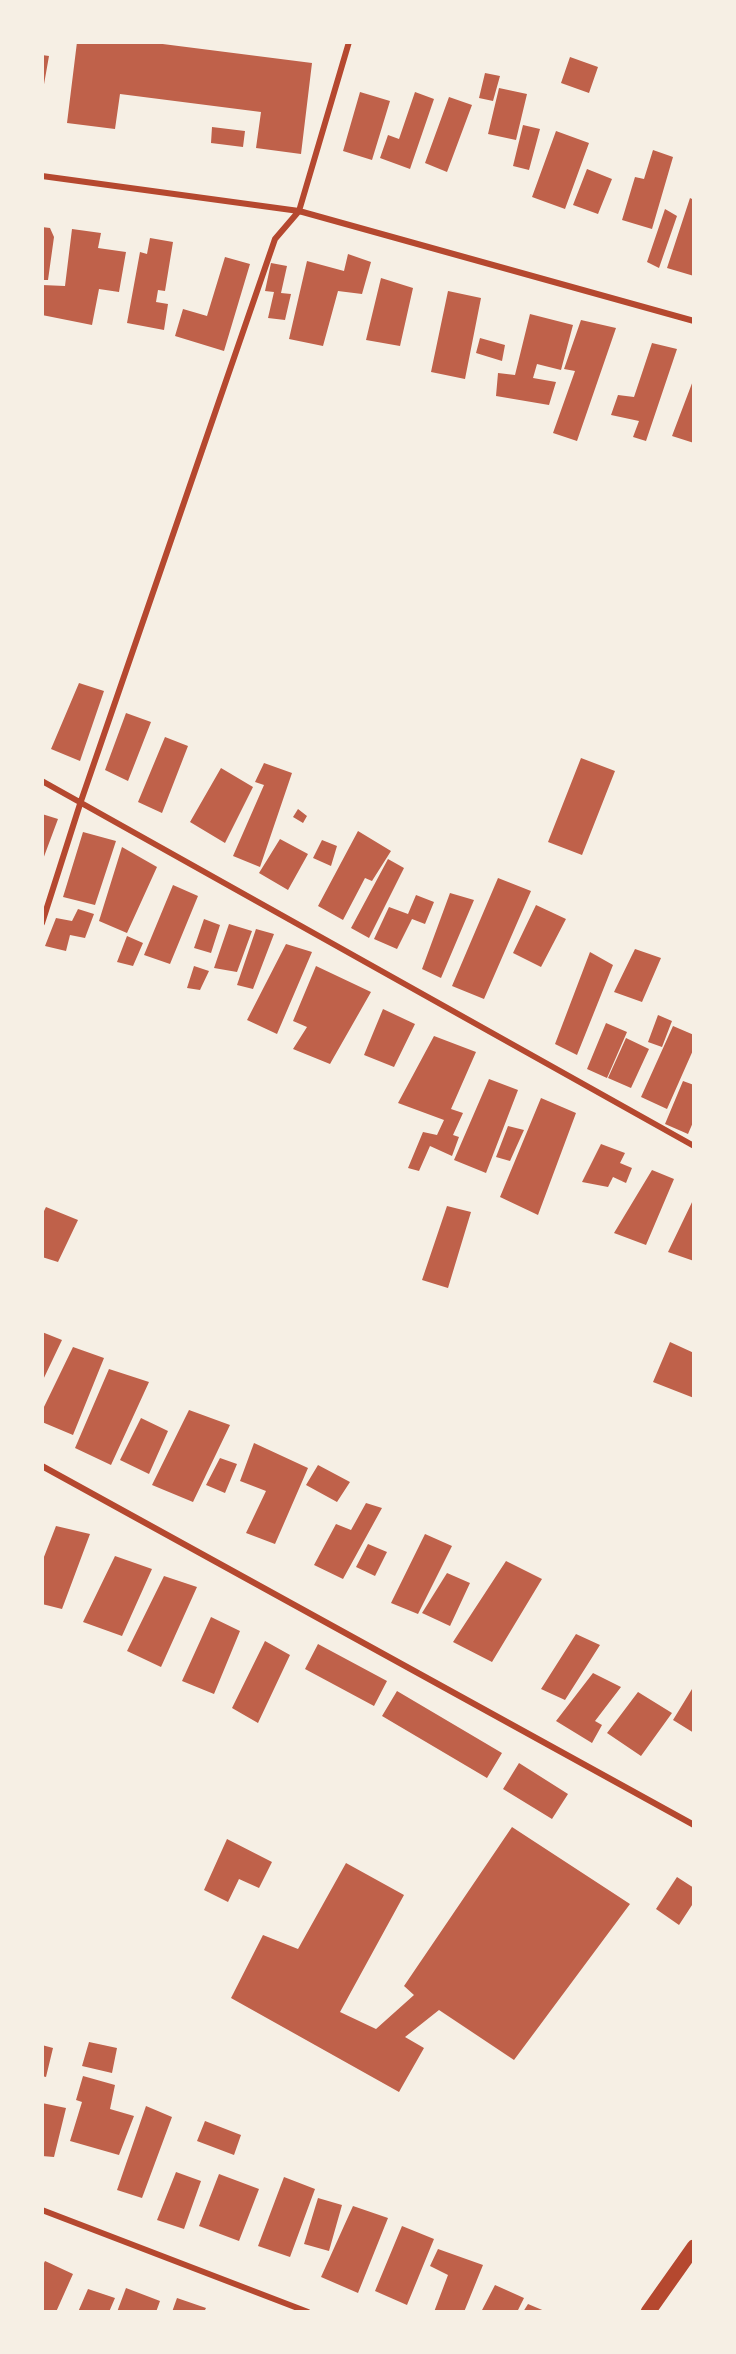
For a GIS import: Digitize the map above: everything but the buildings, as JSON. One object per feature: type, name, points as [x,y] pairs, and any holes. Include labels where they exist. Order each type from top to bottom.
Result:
[{"type":"main road","points":[[648,2312],[694,2247]]},
{"type":"street","points":[[42,923],[81,801],[275,239],[299,211],[349,42]]},
{"type":"street","points":[[42,176],[299,211],[694,321]]},
{"type":"street","points":[[42,781],[694,1146]]},
{"type":"street","points":[[42,1466],[694,1825]]},
{"type":"street","points":[[42,2210],[308,2312]]}]
